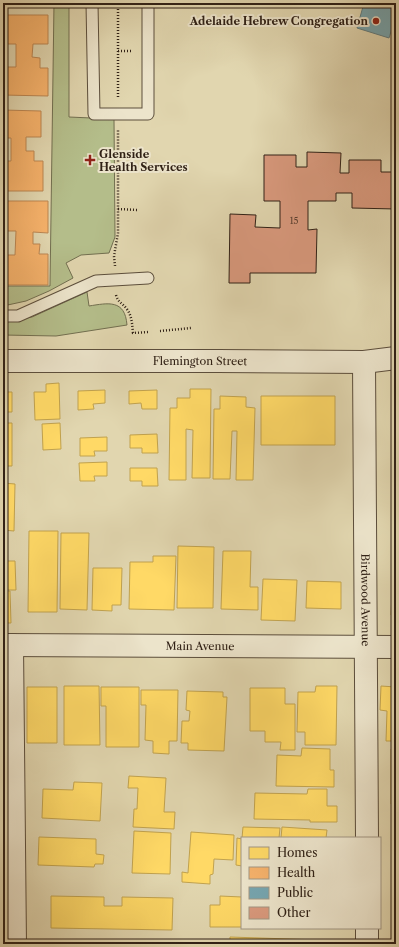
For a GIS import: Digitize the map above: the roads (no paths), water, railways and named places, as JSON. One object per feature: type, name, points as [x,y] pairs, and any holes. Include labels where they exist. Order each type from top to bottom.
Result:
[{"type":"street","name":"Flemington Street","points":[[3,361],[218,360],[364,362],[396,358]]},
{"type":"street","name":"Birdwood Avenue","points":[[364,362],[367,837]]},
{"type":"street","name":"Main Avenue","points":[[7,645],[396,647]]},
{"type":"street","points":[[7,645],[15,944]]},
{"type":"street","points":[[367,929],[367,944]]},
{"type":"lane","points":[[92,3],[94,114],[148,114],[148,8]]},
{"type":"lane","points":[[3,316],[18,316],[96,281],[148,278]]},
{"type":"place","name":"Adelaide Hebrew Congregation","points":[[376,21]]},
{"type":"place","name":"Glenside Health Services","points":[[90,160]]}]
